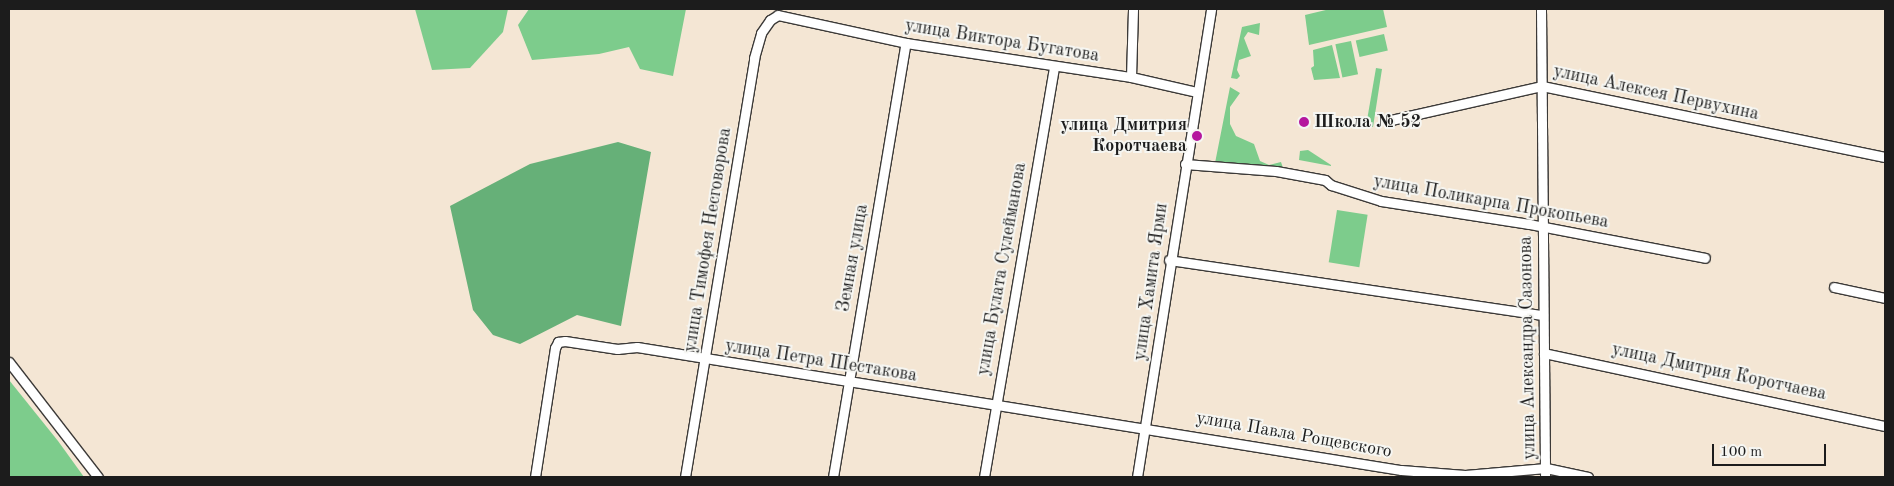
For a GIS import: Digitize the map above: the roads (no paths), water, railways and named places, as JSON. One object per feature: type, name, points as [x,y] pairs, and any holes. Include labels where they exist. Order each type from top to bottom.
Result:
[{"type":"street","points":[[1131,77],[1133,9]]},
{"type":"street","name":"улица Хамита Ярми","points":[[1137,477],[1146,427],[1169,260],[1213,9]]},
{"type":"street","name":"улица Александра Сазонова","points":[[1541,9],[1542,315],[1546,477]]},
{"type":"street","name":"улица Виктора Бугатова","points":[[778,12],[906,43],[1054,67],[1131,77],[1197,92]]},
{"type":"street","name":"улица Тимофея Несговорова","points":[[685,477],[754,58],[761,34],[778,12]]},
{"type":"street","name":"Земная улица","points":[[833,477],[906,43]]},
{"type":"street","name":"улица Булата Сулейманова","points":[[984,477],[1054,67]]},
{"type":"street","name":"улица Алексея Первухина","points":[[1391,120],[1542,86],[1885,157]]},
{"type":"street","name":"улица Поликарпа Прокопьева","points":[[1185,164],[1276,171],[1326,180],[1331,185],[1381,201],[1542,227],[1705,258]]},
{"type":"street","points":[[1169,260],[1542,315]]},
{"type":"street","points":[[1834,286],[1885,298]]},
{"type":"street","name":"улица Петра Шестакова","points":[[535,477],[555,348],[558,342],[565,341],[617,349],[637,347],[849,384],[996,403]]},
{"type":"street","name":"улица Дмитрия Коротчаева","points":[[1544,353],[1885,426]]},
{"type":"street","points":[[9,362],[98,477]]},
{"type":"street","name":"улица Павла Рощевского","points":[[996,403],[1146,427],[1400,474],[1465,475],[1546,468],[1588,477]]},
{"type":"place","name":"Школа № 52","points":[[1304,122]]},
{"type":"place","name":"улица Дмитрия Коротчаева","points":[[1197,136]]}]
